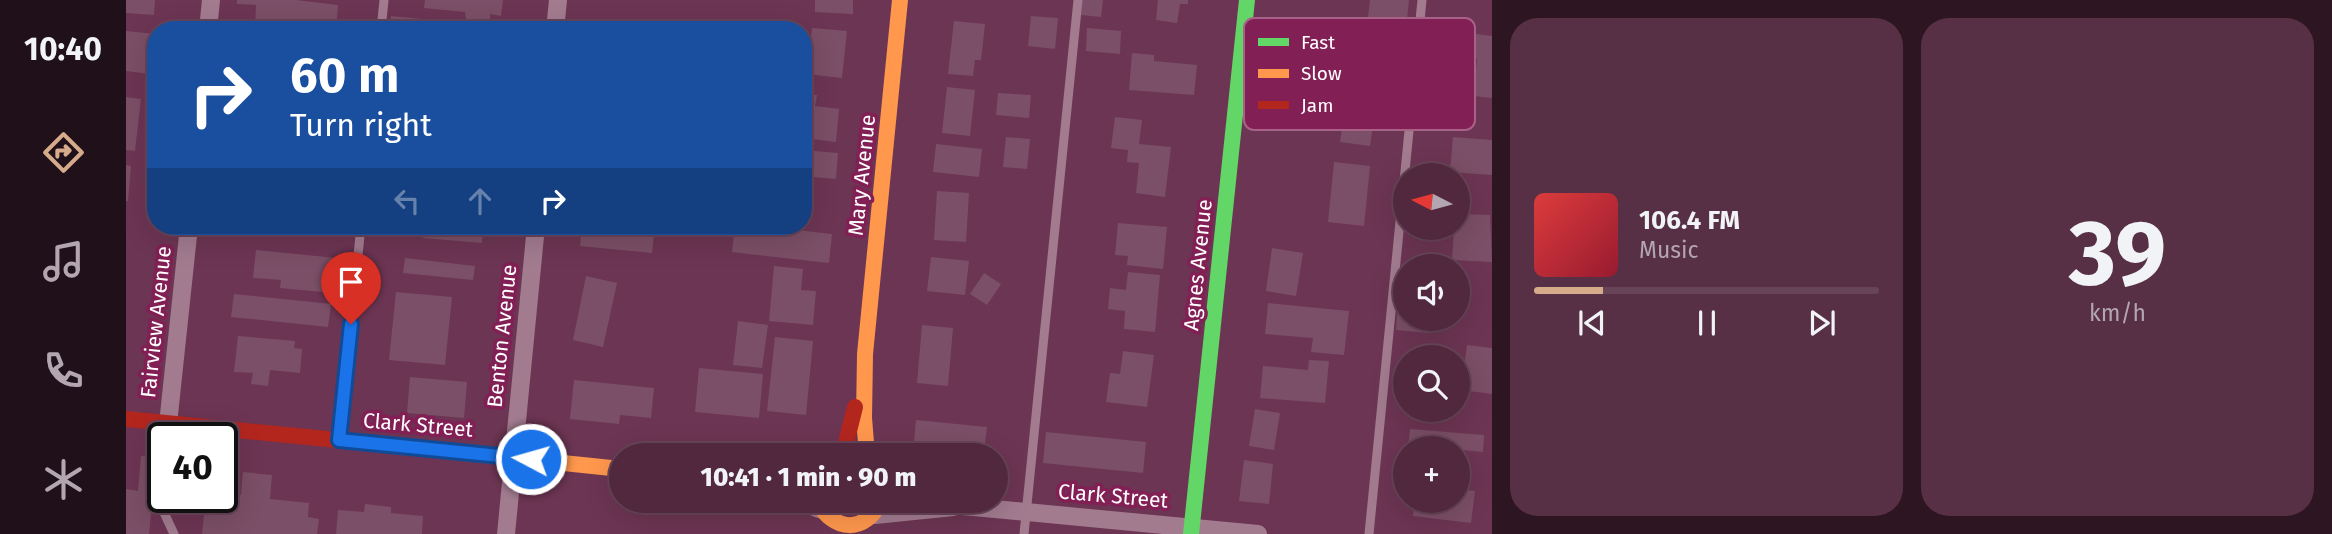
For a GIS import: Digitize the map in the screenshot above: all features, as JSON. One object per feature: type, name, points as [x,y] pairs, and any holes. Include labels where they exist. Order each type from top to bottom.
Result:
[{"type":"street","points":[[209,21],[211,0]]},
{"type":"street","points":[[556,21],[558,0]]},
{"type":"street","name":"Mary Avenue","points":[[866,443],[863,418],[865,355],[900,0]]},
{"type":"street","name":"Agnes Avenue","points":[[1245,18],[1247,0]]},
{"type":"street","name":"Agnes Avenue","points":[[1191,530],[1244,28]]},
{"type":"street","name":"Fairview Avenue","points":[[169,422],[188,235]]},
{"type":"street","name":"Benton Avenue","points":[[506,534],[535,235]]},
{"type":"street","name":"Mary Avenue","points":[[847,443],[865,355]]},
{"type":"street","name":"Clark Street","points":[[126,419],[147,425]]},
{"type":"street","name":"Clark Street","points":[[238,435],[339,440],[609,468]]},
{"type":"street","name":"Clark Street","points":[[1008,510],[1191,530],[1258,534]]},
{"type":"street","name":"Clark Street","points":[[871,518],[909,513]]},
{"type":"street","points":[[823,516],[835,525],[846,528],[857,527],[871,518]]},
{"type":"lane","points":[[382,21],[384,0]]},
{"type":"lane","points":[[1024,534],[1078,0]]},
{"type":"lane","points":[[1420,18],[1422,0]]},
{"type":"lane","points":[[1369,534],[1409,130]]},
{"type":"lane","points":[[339,440],[360,235]]},
{"type":"lane","points":[[164,513],[174,534]]},
{"type":"path","points":[[528,490],[543,490]]},
{"type":"building","points":[[126,0],[155,0],[154,15],[126,13]]},
{"type":"building","points":[[237,0],[296,0],[338,5],[337,21],[255,21],[256,5],[237,4]]},
{"type":"building","points":[[425,0],[503,0],[501,16],[490,14],[490,21],[466,19],[465,12],[424,8]]},
{"type":"building","points":[[815,0],[853,0],[853,14],[815,12]]},
{"type":"building","points":[[1082,0],[1103,0],[1101,17],[1081,15]]},
{"type":"building","points":[[1158,0],[1188,0],[1188,4],[1180,4],[1177,23],[1156,20]]},
{"type":"building","points":[[1370,0],[1409,0],[1407,18],[1368,17]]},
{"type":"building","points":[[391,16],[433,20],[433,21],[390,21]]},
{"type":"building","points":[[1031,16],[1058,18],[1055,49],[1028,46]]},
{"type":"building","points":[[954,21],[985,24],[981,60],[975,60],[973,76],[948,74]]},
{"type":"building","points":[[812,28],[847,31],[842,78],[812,75]]},
{"type":"building","points":[[1087,28],[1121,31],[1120,54],[1086,51]]},
{"type":"building","points":[[126,31],[147,33],[147,74],[126,71]]},
{"type":"building","points":[[1475,34],[1492,36],[1492,98],[1475,96]]},
{"type":"building","points":[[1132,53],[1154,55],[1154,61],[1197,65],[1194,95],[1129,90]]},
{"type":"building","points":[[947,87],[975,90],[970,136],[942,133]]},
{"type":"building","points":[[998,93],[1031,95],[1029,118],[996,115]]},
{"type":"building","points":[[812,95],[817,95],[815,106],[839,109],[836,142],[812,139]]},
{"type":"building","points":[[126,97],[141,99],[135,151],[126,150]]},
{"type":"building","points":[[1115,117],[1142,120],[1139,144],[1171,147],[1165,197],[1136,193],[1139,163],[1127,162],[1128,150],[1111,148]]},
{"type":"building","points":[[1342,130],[1372,130],[1370,146],[1340,142]]},
{"type":"building","points":[[1006,137],[1030,139],[1027,169],[1003,167]]},
{"type":"building","points":[[1453,137],[1492,140],[1492,175],[1470,173],[1470,163],[1451,163]]},
{"type":"building","points":[[936,144],[982,149],[979,177],[933,172]]},
{"type":"building","points":[[812,151],[838,153],[836,179],[812,177]]},
{"type":"building","points":[[1334,162],[1370,166],[1364,226],[1328,222]]},
{"type":"building","points":[[126,165],[131,166],[128,201],[126,201]]},
{"type":"building","points":[[937,191],[969,193],[966,242],[934,240]]},
{"type":"building","points":[[1470,214],[1490,215],[1492,262],[1470,261],[1470,254],[1452,254],[1453,240],[1470,240]]},
{"type":"building","points":[[1118,223],[1167,227],[1163,269],[1127,265],[1128,256],[1115,255]]},
{"type":"building","points":[[812,232],[832,234],[829,263],[732,252],[734,235],[812,235]]},
{"type":"building","points":[[423,235],[482,235],[482,243],[423,238]]},
{"type":"building","points":[[581,235],[654,235],[652,253],[580,246]]},
{"type":"building","points":[[1272,248],[1303,253],[1296,296],[1266,291]]},
{"type":"building","points":[[256,250],[336,258],[333,293],[280,288],[281,280],[253,278]]},
{"type":"building","points":[[931,257],[969,261],[965,295],[927,291]]},
{"type":"building","points":[[405,258],[475,266],[473,280],[403,273]]},
{"type":"building","points":[[774,266],[803,269],[801,290],[816,291],[813,325],[769,321]]},
{"type":"building","points":[[1128,272],[1160,275],[1155,332],[1124,329],[1125,311],[1108,309],[1110,288],[1126,290]]},
{"type":"building","points":[[984,273],[1001,284],[987,305],[970,294]]},
{"type":"building","points":[[586,276],[617,283],[603,347],[573,340]]},
{"type":"building","points":[[396,292],[452,297],[445,365],[389,360]]},
{"type":"building","points":[[234,294],[331,304],[328,327],[231,317]]},
{"type":"building","points":[[1268,303],[1349,311],[1344,355],[1311,352],[1313,338],[1265,334]]},
{"type":"building","points":[[738,321],[768,325],[762,368],[733,365]]},
{"type":"building","points":[[922,325],[953,328],[948,386],[917,383]]},
{"type":"building","points":[[238,336],[295,341],[294,348],[302,349],[300,373],[270,370],[268,386],[251,384],[253,373],[234,372]]},
{"type":"building","points":[[775,337],[813,341],[806,415],[767,411]]},
{"type":"building","points":[[1470,345],[1492,348],[1492,394],[1470,391]]},
{"type":"building","points":[[1123,351],[1154,355],[1147,407],[1106,402],[1110,373],[1120,374]]},
{"type":"building","points":[[1309,360],[1329,361],[1325,403],[1260,398],[1263,366],[1308,370]]},
{"type":"building","points":[[699,368],[763,374],[759,418],[695,412]]},
{"type":"building","points":[[410,377],[467,382],[464,418],[407,413]]},
{"type":"building","points":[[574,380],[654,388],[651,418],[620,415],[619,424],[570,419]]},
{"type":"building","points":[[1255,409],[1280,413],[1274,450],[1249,446]]},
{"type":"building","points":[[916,420],[987,427],[985,443],[914,443]]},
{"type":"building","points":[[1410,429],[1484,435],[1483,452],[1470,451],[1470,436],[1409,436]]},
{"type":"building","points":[[1046,432],[1146,442],[1143,473],[1043,463]]},
{"type":"building","points":[[141,456],[147,456],[147,513],[151,513],[149,534],[126,534],[126,489],[138,491]]},
{"type":"building","points":[[1244,460],[1273,464],[1269,504],[1239,501]]},
{"type":"building","points":[[243,472],[272,475],[270,499],[309,503],[308,517],[319,519],[317,534],[202,534],[204,513],[238,513],[238,495],[241,495]]},
{"type":"building","points":[[1470,490],[1475,491],[1471,523],[1413,516],[1413,513],[1470,513]]},
{"type":"building","points":[[365,504],[391,507],[391,513],[423,516],[422,534],[336,534],[338,510],[364,512]]},
{"type":"traffic: fast","points":[[1245,18],[1247,0]]},
{"type":"traffic: fast","points":[[1191,534],[1244,29]]},
{"type":"traffic: slow","points":[[866,443],[865,354],[900,0]]},
{"type":"traffic: slow","points":[[438,450],[609,468]]},
{"type":"traffic: slow","points":[[825,513],[831,519],[849,525],[859,524],[873,513]]},
{"type":"traffic: jam","points":[[846,443],[855,407]]},
{"type":"traffic: jam","points":[[126,419],[438,450]]},
{"type":"route","points":[[351,324],[339,440],[531,459]]}]
